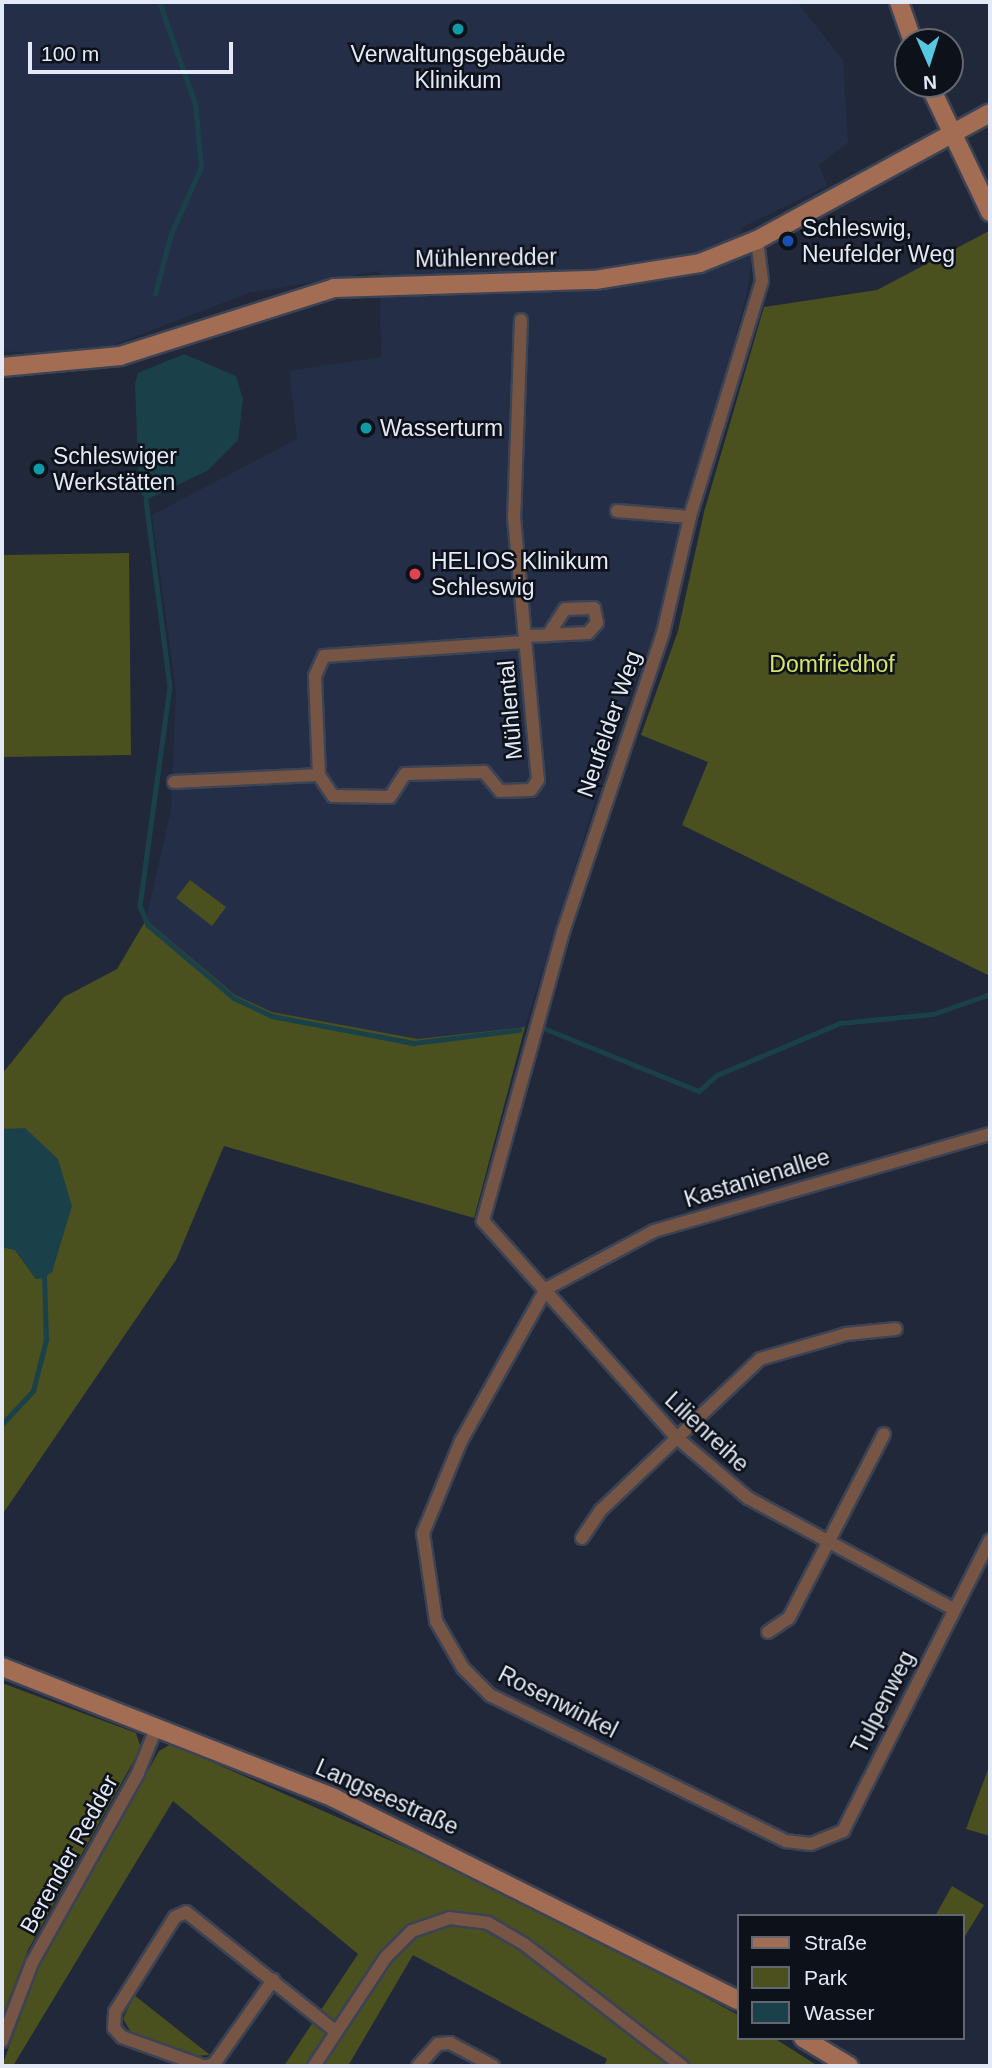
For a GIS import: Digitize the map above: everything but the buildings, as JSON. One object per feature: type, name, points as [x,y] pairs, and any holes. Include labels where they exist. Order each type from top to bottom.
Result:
[{"type":"street","points":[[899,2],[908,28]]},
{"type":"street","points":[[935,98],[950,135],[990,212]]},
{"type":"street","name":"Mühlenredder","points":[[2,367],[120,356],[334,288],[631,277],[700,262],[757,240],[990,113]]},
{"type":"street","name":"Neufelder Weg","points":[[483,1221],[563,932],[663,632],[690,517],[762,281],[757,240]]},
{"type":"street","name":"Mühlental","points":[[319,775],[333,796],[355,800],[390,797],[405,774],[484,772],[500,791],[531,790],[538,780],[514,517],[521,320]]},
{"type":"street","points":[[617,511],[690,517]]},
{"type":"street","name":"Mühlental","points":[[525,639],[548,635]]},
{"type":"street","points":[[174,782],[319,775],[315,676],[324,656],[525,639]]},
{"type":"street","name":"Kastanienallee","points":[[546,1289],[654,1231],[990,1134]]},
{"type":"street","name":"Lilienreihe","points":[[483,1221],[676,1437],[748,1498],[953,1609]]},
{"type":"street","name":"Rosenwinkel","points":[[546,1289],[520,1328],[431,1508],[424,1561],[436,1621],[463,1668],[490,1695],[786,1842]]},
{"type":"street","points":[[582,1538],[601,1510],[760,1359],[846,1334],[896,1329]]},
{"type":"street","points":[[768,1632],[789,1618],[884,1434]]},
{"type":"street","name":"Tulpenweg","points":[[786,1842],[811,1844],[843,1831],[990,1540]]},
{"type":"street","name":"Langseestraße","points":[[2,1667],[157,1726],[470,1861],[736,1999]]},
{"type":"street","name":"Berender Redder","points":[[2,2041],[32,1963],[138,1773],[157,1726]]},
{"type":"street","points":[[273,1980],[214,2064],[204,2066],[122,2038],[114,2028],[115,2012],[175,1917],[195,1915],[335,2031]]},
{"type":"street","points":[[314,2066],[386,1957],[412,1931],[432,1922],[469,1919],[524,1944],[682,2066]]},
{"type":"street","points":[[806,2040],[849,2066]]},
{"type":"street","points":[[418,2066],[438,2043],[450,2043],[493,2066]]},
{"type":"shaded area","name":"HELIOS Klinikum Schleswig","points":[[2,2],[797,2],[843,60],[848,142],[819,165],[827,186],[741,228],[752,260],[746,297],[655,633],[619,724],[525,1027],[418,1039],[272,1012],[235,995],[146,920],[171,810],[176,691],[152,515],[297,439],[289,371],[381,357],[380,271],[249,293],[110,346],[47,354],[2,351]]},
{"type":"green space","name":"Domfriedhof","points":[[989,231],[990,976],[682,825],[708,762],[641,735],[678,631],[704,512],[764,307],[877,290]]},
{"type":"green space","points":[[129,553],[131,755],[2,757],[2,555]]},
{"type":"green space","points":[[190,880],[226,907],[212,926],[176,898]]},
{"type":"green space","points":[[146,920],[235,995],[272,1012],[418,1039],[525,1027],[474,1218],[224,1146],[176,1260],[2,1515],[2,1247],[15,1250],[36,1279],[52,1272],[59,1243],[2,1129],[2,1074],[64,997],[117,969]]},
{"type":"green space","points":[[2,1683],[136,1733],[141,1748],[28,1950],[2,2017]]},
{"type":"green space","points":[[171,1744],[539,1906],[736,2014],[736,2040],[777,2040],[818,2066],[604,2066],[607,2059],[413,1955],[348,2066],[284,2066],[358,1954],[173,1801],[13,2066],[2,2066],[39,1965],[159,1751]]},
{"type":"green space","points":[[990,1764],[990,1836],[966,1829]]},
{"type":"green space","points":[[952,1886],[984,1905],[964,1938],[964,1914],[936,1914]]},
{"type":"green space","points":[[134,1995],[210,2055],[194,2056],[132,2034],[123,2019]]},
{"type":"water","points":[[184,354],[236,376],[243,399],[238,440],[207,471],[146,500],[139,491],[135,384],[138,373]]},
{"type":"water","points":[[25,1128],[58,1159],[72,1206],[52,1272],[44,1278],[36,1279],[15,1250],[2,1247],[2,1129]]},
{"type":"waterway","points":[[155,294],[171,234],[201,167],[195,104],[159,2]]},
{"type":"waterway","points":[[146,500],[170,687],[140,906],[148,925],[234,998],[272,1016],[414,1043],[519,1030]]},
{"type":"waterway","points":[[546,1029],[699,1091],[717,1075],[840,1023],[933,1014],[990,994]]},
{"type":"waterway","points":[[2,1424],[33,1391],[46,1340],[44,1278]]},
{"type":"place","name":"Verwaltungsgebäude Klinikum","points":[[458,29]]},
{"type":"place","name":"Schleswig, Neufelder Weg","points":[[788,241]]},
{"type":"place","name":"Wasserturm","points":[[366,428]]},
{"type":"place","name":"Schleswiger Werkstätten","points":[[39,469]]},
{"type":"place","name":"HELIOS Klinikum Schleswig","points":[[415,574]]}]
